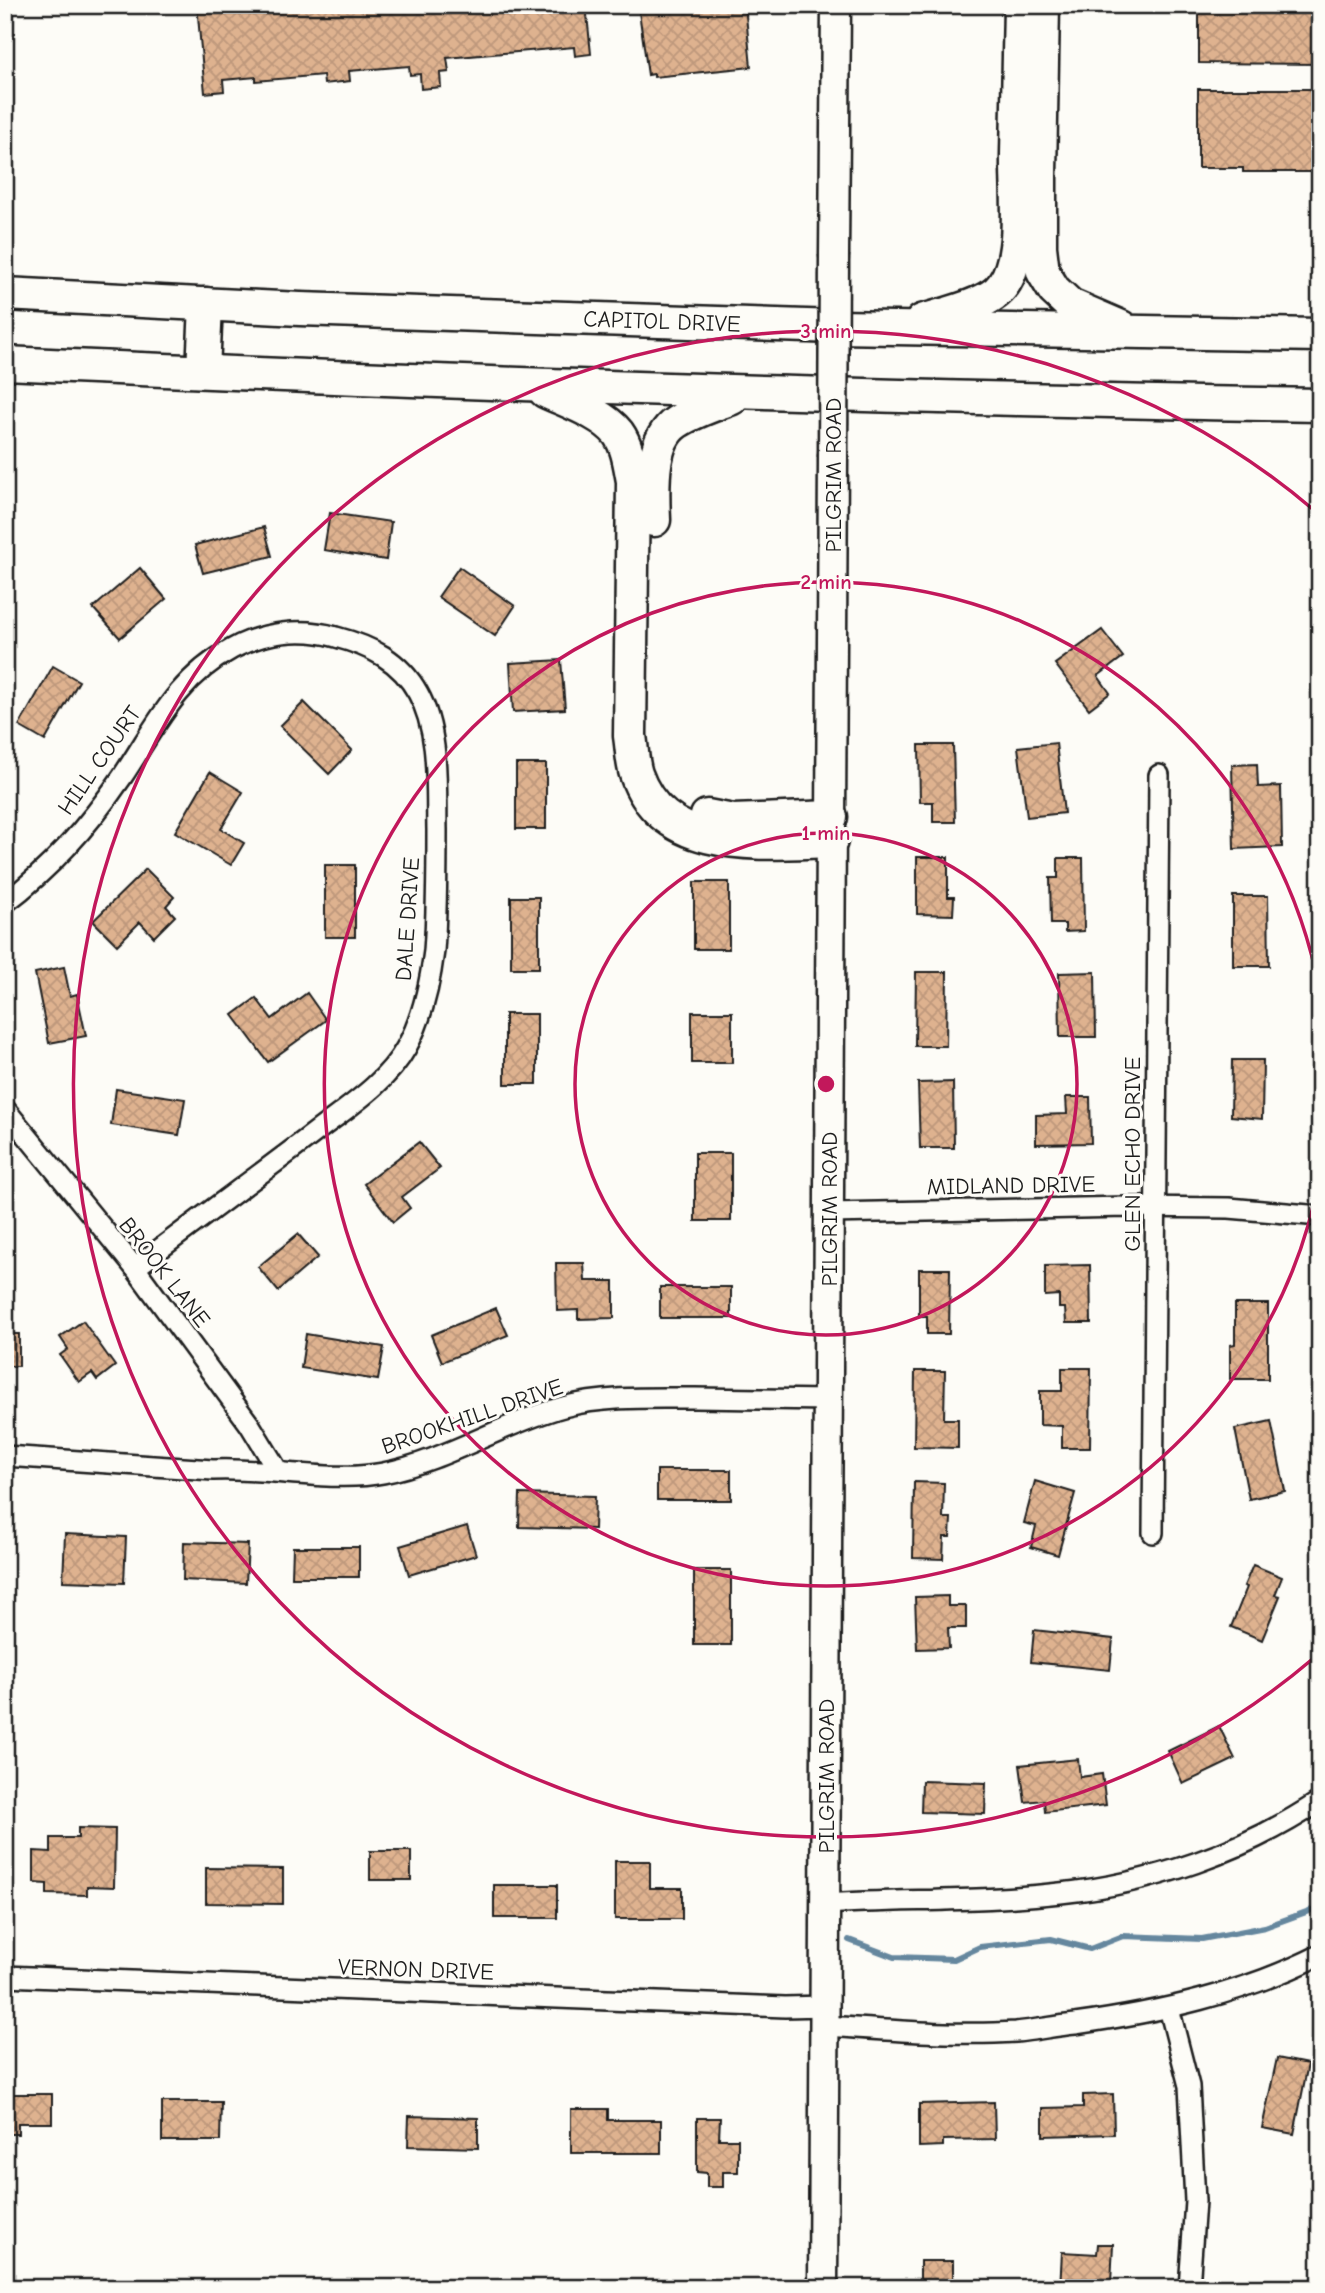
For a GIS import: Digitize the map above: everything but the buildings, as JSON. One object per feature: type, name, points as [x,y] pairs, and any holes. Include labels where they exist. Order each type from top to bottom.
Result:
[{"type":"main road","name":"PILGRIM ROAD","points":[[823,2288],[836,5]]},
{"type":"main road","points":[[899,329],[984,300],[1003,286],[1010,272],[1015,251],[1017,207],[1020,5]]},
{"type":"main road","points":[[1043,5],[1040,247],[1043,272],[1054,290],[1070,305],[1136,333]]},
{"type":"main road","name":"CAPITOL DRIVE","points":[[5,294],[206,304],[899,329],[1320,335]]},
{"type":"main road","points":[[202,371],[206,304]]},
{"type":"main road","points":[[5,363],[747,393],[1320,405]]},
{"type":"main road","points":[[534,386],[599,418],[618,433],[629,458],[633,481],[630,736],[635,772],[646,794],[668,820],[703,836],[765,843],[831,829]]},
{"type":"main road","points":[[747,393],[702,409],[675,423],[665,434],[659,449],[654,500],[650,752],[667,788],[682,803],[699,814],[733,821],[831,829]]},
{"type":"street","name":"DALE DRIVE","points":[[135,1268],[384,1077],[406,1048],[419,1020],[433,953],[437,874],[434,755],[426,711],[409,679],[390,659],[378,652],[359,643],[317,631],[294,631],[261,637],[233,648]]},
{"type":"street","name":"HILL COURT","points":[[5,903],[65,849],[94,814],[122,778],[172,698],[201,668],[233,648]]},
{"type":"street","name":"GLEN ECHO DRIVE","points":[[1153,1533],[1159,775]]},
{"type":"street","name":"BROOK LANE","points":[[5,1109],[135,1268],[250,1424],[278,1471]]},
{"type":"street","name":"MIDLAND DRIVE","points":[[829,1213],[1229,1208],[1320,1216]]},
{"type":"street","name":"BROOKHILL DRIVE","points":[[5,1456],[335,1475],[382,1473],[426,1460],[514,1424],[562,1408],[603,1400],[828,1400]]},
{"type":"street","points":[[825,1904],[1016,1896],[1115,1885],[1179,1868],[1239,1845],[1301,1814],[1320,1801]]},
{"type":"street","name":"VERNON DRIVE","points":[[5,1976],[744,2006],[960,2033],[1018,2032],[1169,2008],[1257,1982],[1320,1955]]},
{"type":"street","points":[[1169,2008],[1181,2047],[1190,2098],[1195,2201],[1189,2288]]},
{"type":"waterway","points":[[849,1940],[894,1957],[954,1959],[980,1947],[1051,1939],[1090,1949],[1123,1936],[1202,1939],[1265,1927],[1320,1907]]}]
